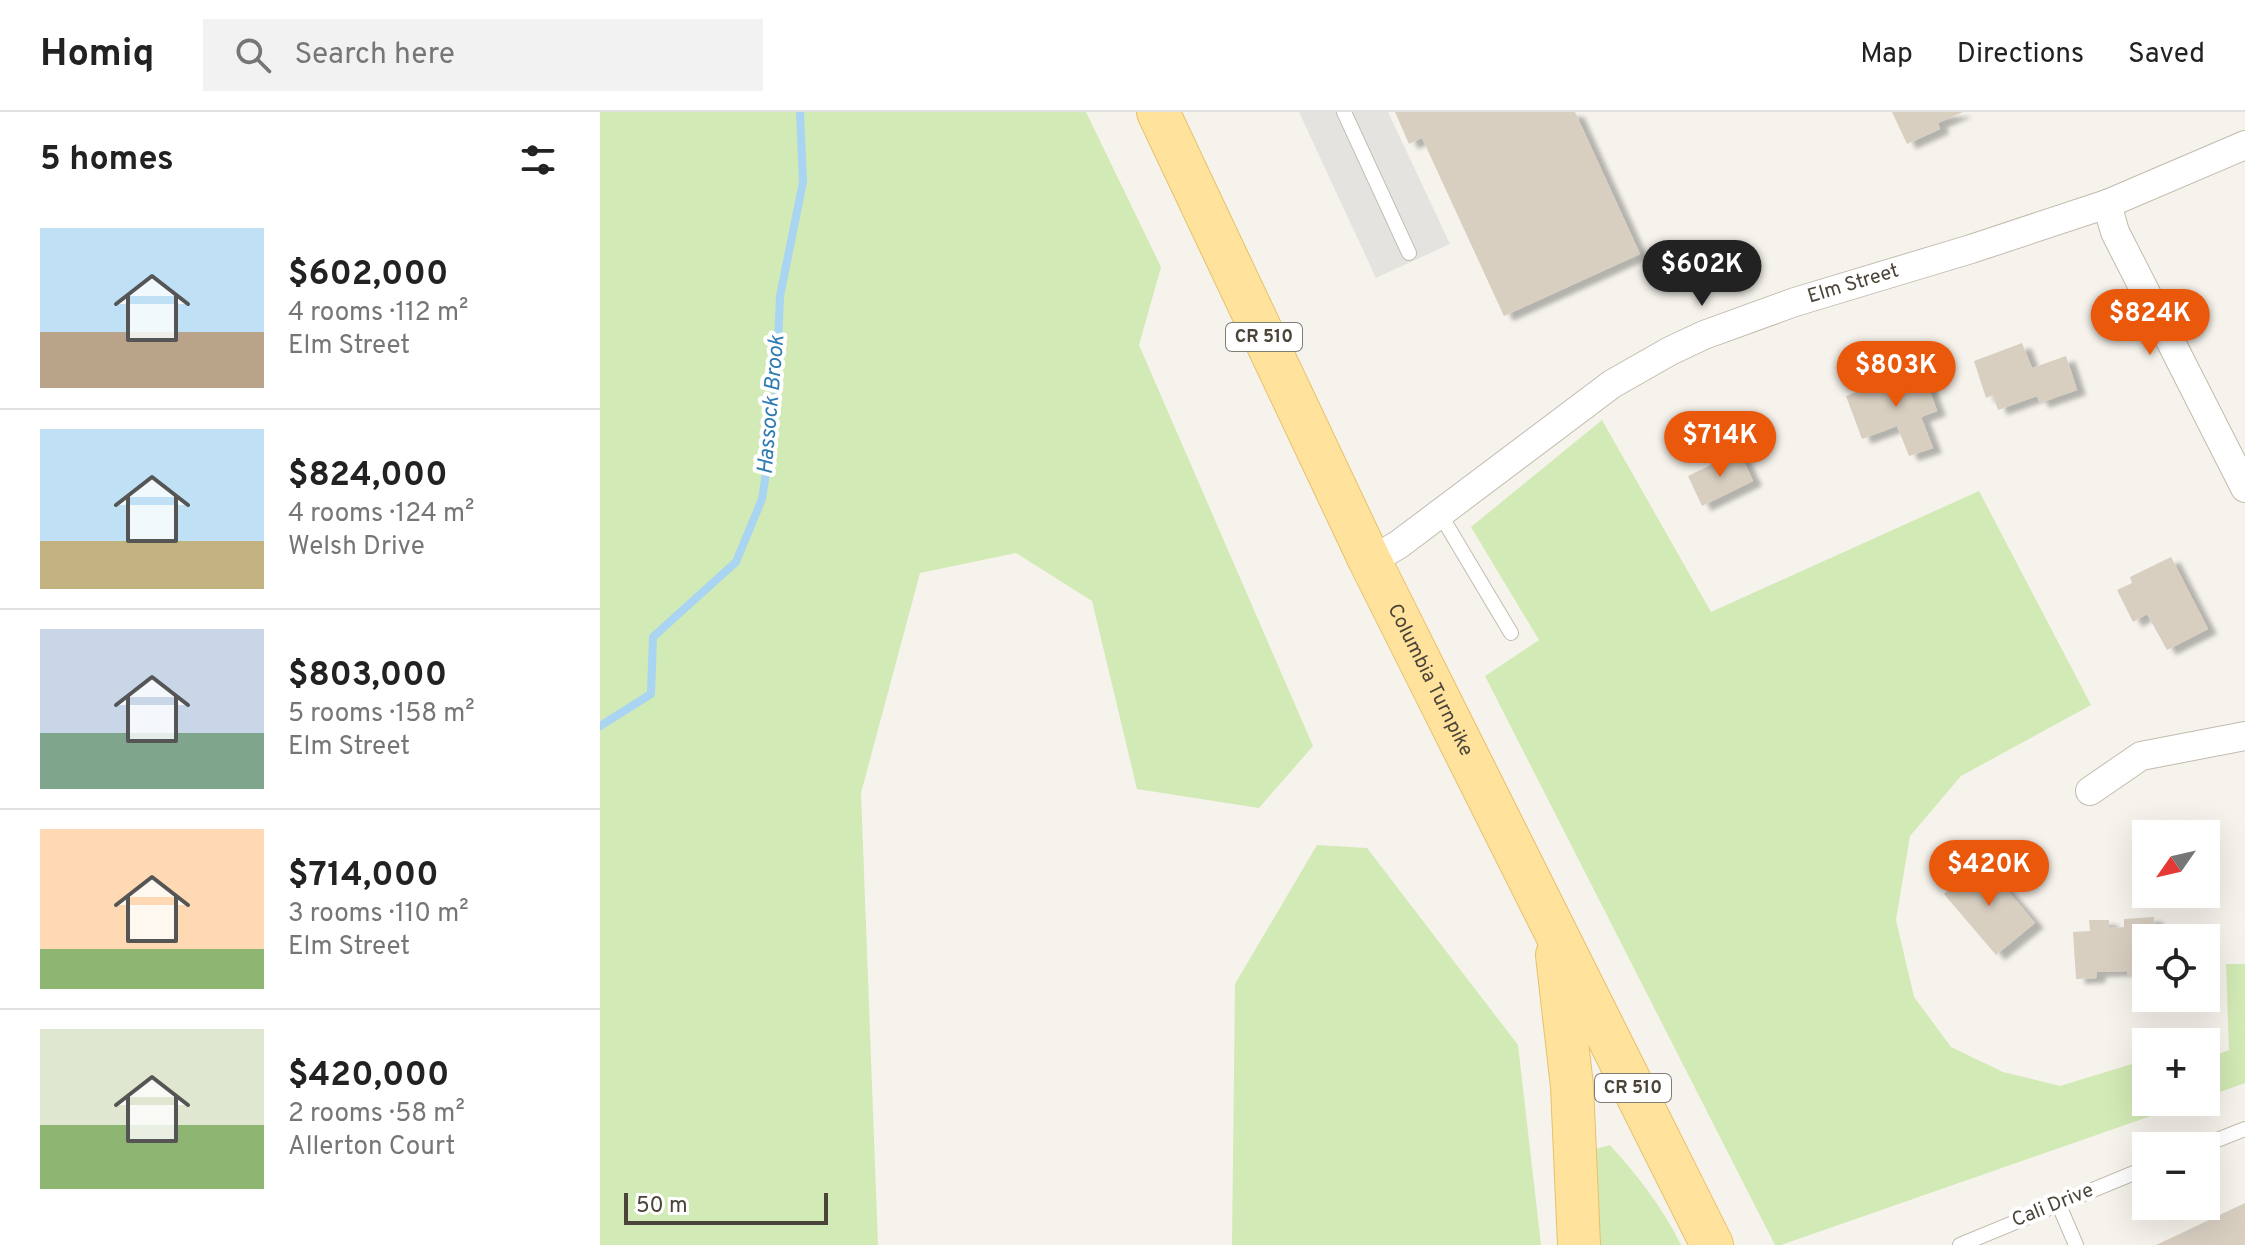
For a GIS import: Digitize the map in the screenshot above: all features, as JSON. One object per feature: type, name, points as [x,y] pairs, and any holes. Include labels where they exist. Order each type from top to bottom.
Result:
[{"type":"main road","name":"Columbia Turnpike","points":[[1158,112],[1370,561],[1712,1245]]},
{"type":"main road","points":[[1554,930],[1572,1086],[1579,1245]]},
{"type":"street","name":"Elm Street","points":[[1370,561],[1398,545],[1612,384],[1670,351],[1704,335],[1795,302],[2107,204],[2245,145]]},
{"type":"street","points":[[2107,204],[2115,232],[2245,488]]},
{"type":"street","points":[[2090,791],[2141,756],[2245,736]]},
{"type":"lane","points":[[1344,112],[1409,253]]},
{"type":"lane","points":[[1440,514],[1511,633]]},
{"type":"lane","points":[[2220,1139],[2245,1129]]},
{"type":"lane","name":"Cali Drive","points":[[1960,1245],[2132,1174]]},
{"type":"lane","points":[[2058,1203],[2076,1245]]},
{"type":"green space","points":[[600,112],[1086,112],[1161,267],[1139,345],[1313,746],[1259,808],[1137,789],[1092,601],[1016,553],[920,573],[861,793],[878,1245],[600,1245]]},
{"type":"green space","points":[[1602,420],[1711,612],[1979,491],[2091,705],[1961,776],[1910,836],[1896,920],[1914,997],[1951,1047],[2003,1072],[2060,1086],[2132,1064],[2132,1116],[2151,1116],[1775,1245],[1485,676],[1539,640],[1471,527]]},
{"type":"green space","points":[[1317,845],[1367,848],[1518,1045],[1541,1245],[1232,1245],[1235,984]]},
{"type":"green space","points":[[2226,964],[2245,964],[2245,1083],[2220,1092],[2220,1054],[2229,1050]]},
{"type":"green space","points":[[1610,1145],[1649,1193],[1681,1245],[1596,1245],[1596,1149]]},
{"type":"shaded area","points":[[1299,112],[1388,112],[1450,244],[1376,278]]},
{"type":"building","points":[[1395,112],[1575,112],[1640,254],[1504,316],[1422,138],[1409,144]]},
{"type":"building","points":[[1892,112],[1963,112],[1938,123],[1940,129],[1907,144]]},
{"type":"building","points":[[2022,343],[2032,368],[2066,356],[2077,390],[2040,403],[2037,396],[1998,410],[1993,395],[1986,398],[1974,361]]},
{"type":"building","points":[[1902,369],[1904,375],[1922,369],[1937,411],[1921,417],[1933,448],[1909,456],[1897,426],[1862,439],[1846,396],[1885,382],[1883,376]]},
{"type":"building","points":[[1740,453],[1753,481],[1702,506],[1688,476]]},
{"type":"building","points":[[2171,557],[2208,629],[2167,650],[2147,614],[2133,622],[2117,590],[2132,583],[2130,577]]},
{"type":"building","points":[[1983,861],[2035,923],[1996,955],[1944,894]]},
{"type":"building","points":[[2154,917],[2154,924],[2132,924],[2132,975],[2127,975],[2127,971],[2097,972],[2096,978],[2076,979],[2073,932],[2090,931],[2089,920],[2109,920],[2109,928],[2124,927],[2124,919]]},
{"type":"building","points":[[2245,1203],[2245,1245],[2156,1245],[2209,1220],[2220,1220],[2220,1215]]},
{"type":"waterway","name":"Hassock Brook","points":[[600,726],[651,694],[653,637],[736,562],[762,499],[775,415],[780,296],[803,182],[800,112]]}]
